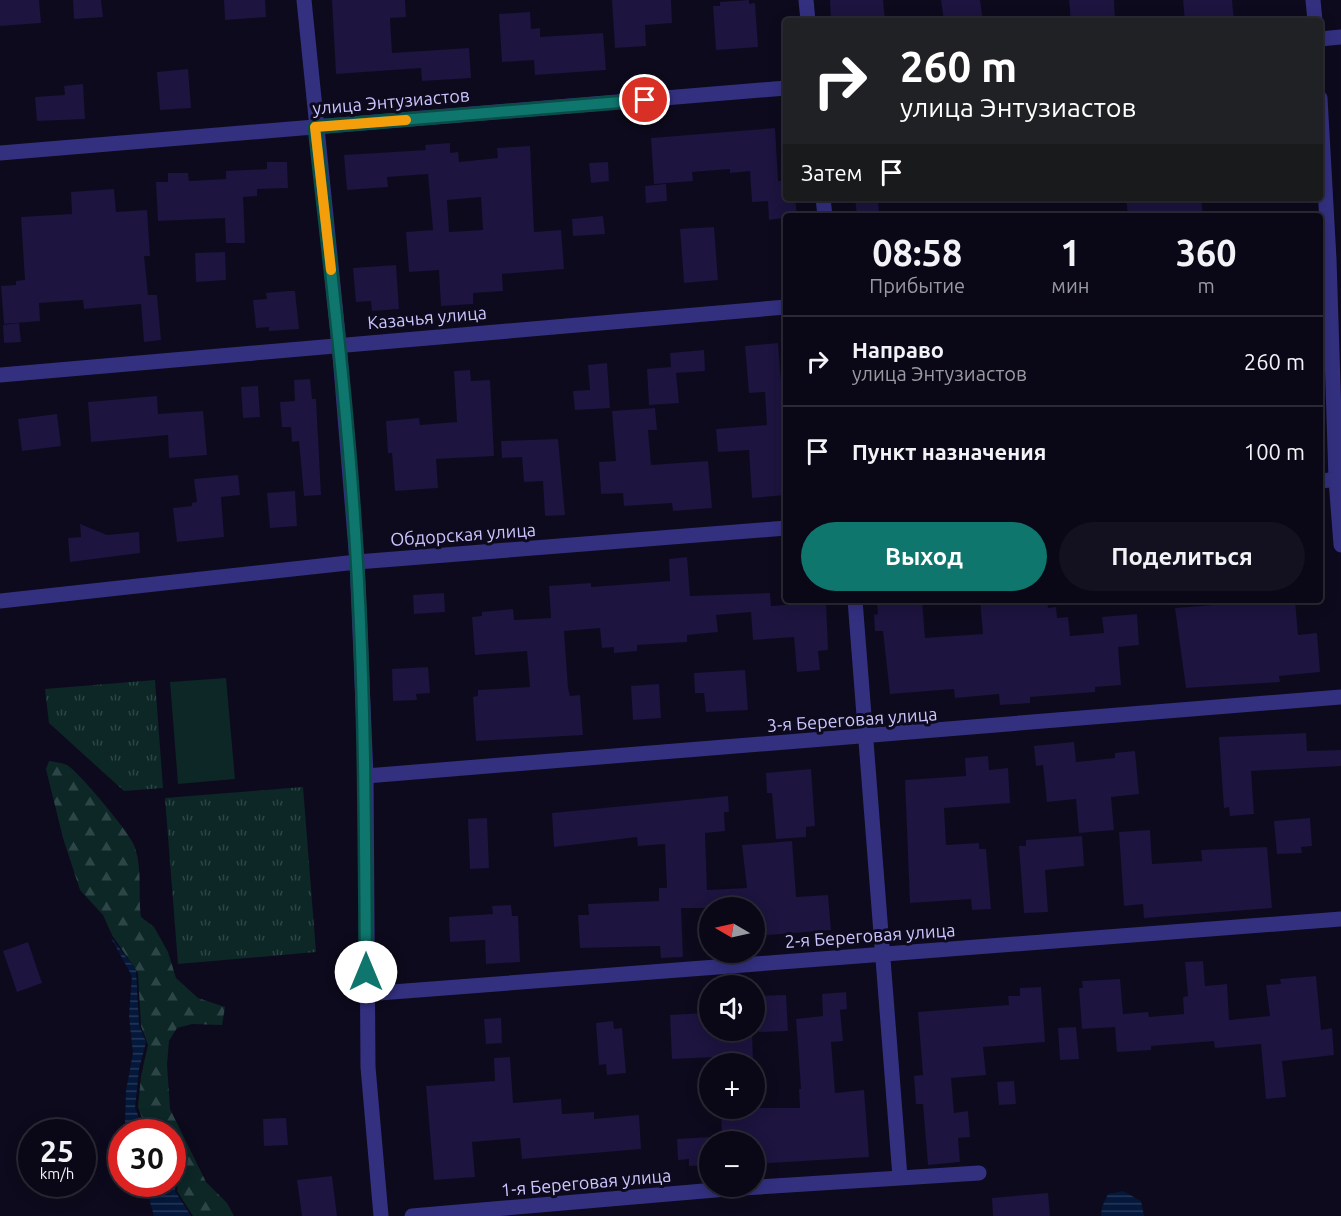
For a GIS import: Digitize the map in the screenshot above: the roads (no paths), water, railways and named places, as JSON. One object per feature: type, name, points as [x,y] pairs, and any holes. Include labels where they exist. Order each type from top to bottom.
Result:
[{"type":"street","points":[[304,0],[315,127],[339,344],[357,562],[366,776],[368,1067],[381,1216]]},
{"type":"street","points":[[806,0],[808,18]]},
{"type":"street","points":[[1313,0],[1315,18]]},
{"type":"street","points":[[1323,39],[1341,37]]},
{"type":"street","name":"улица Энтузиастов","points":[[0,153],[783,88]]},
{"type":"street","points":[[1323,146],[1330,259],[1341,545]]},
{"type":"street","name":"Казачья улица","points":[[0,375],[783,307]]},
{"type":"street","points":[[1323,481],[1338,480]]},
{"type":"street","name":"Обдорская улица","points":[[0,601],[357,562],[783,528]]},
{"type":"street","points":[[855,603],[900,1177]]},
{"type":"street","name":"3-я Береговая улица","points":[[366,776],[864,738],[1341,697]]},
{"type":"street","name":"2-я Береговая улица","points":[[366,994],[1341,919]]},
{"type":"street","name":"1-я Береговая улица","points":[[412,1216],[900,1177],[979,1173]]},
{"type":"water","points":[[110,936],[136,970],[139,1025],[146,1042],[139,1069],[135,1108],[140,1119],[125,1119],[126,1091],[133,1053],[129,1016],[132,976]]},
{"type":"water","points":[[1123,1191],[1141,1201],[1144,1216],[1101,1216],[1108,1194]]},
{"type":"water","points":[[149,1197],[179,1197],[191,1216],[154,1216]]}]
